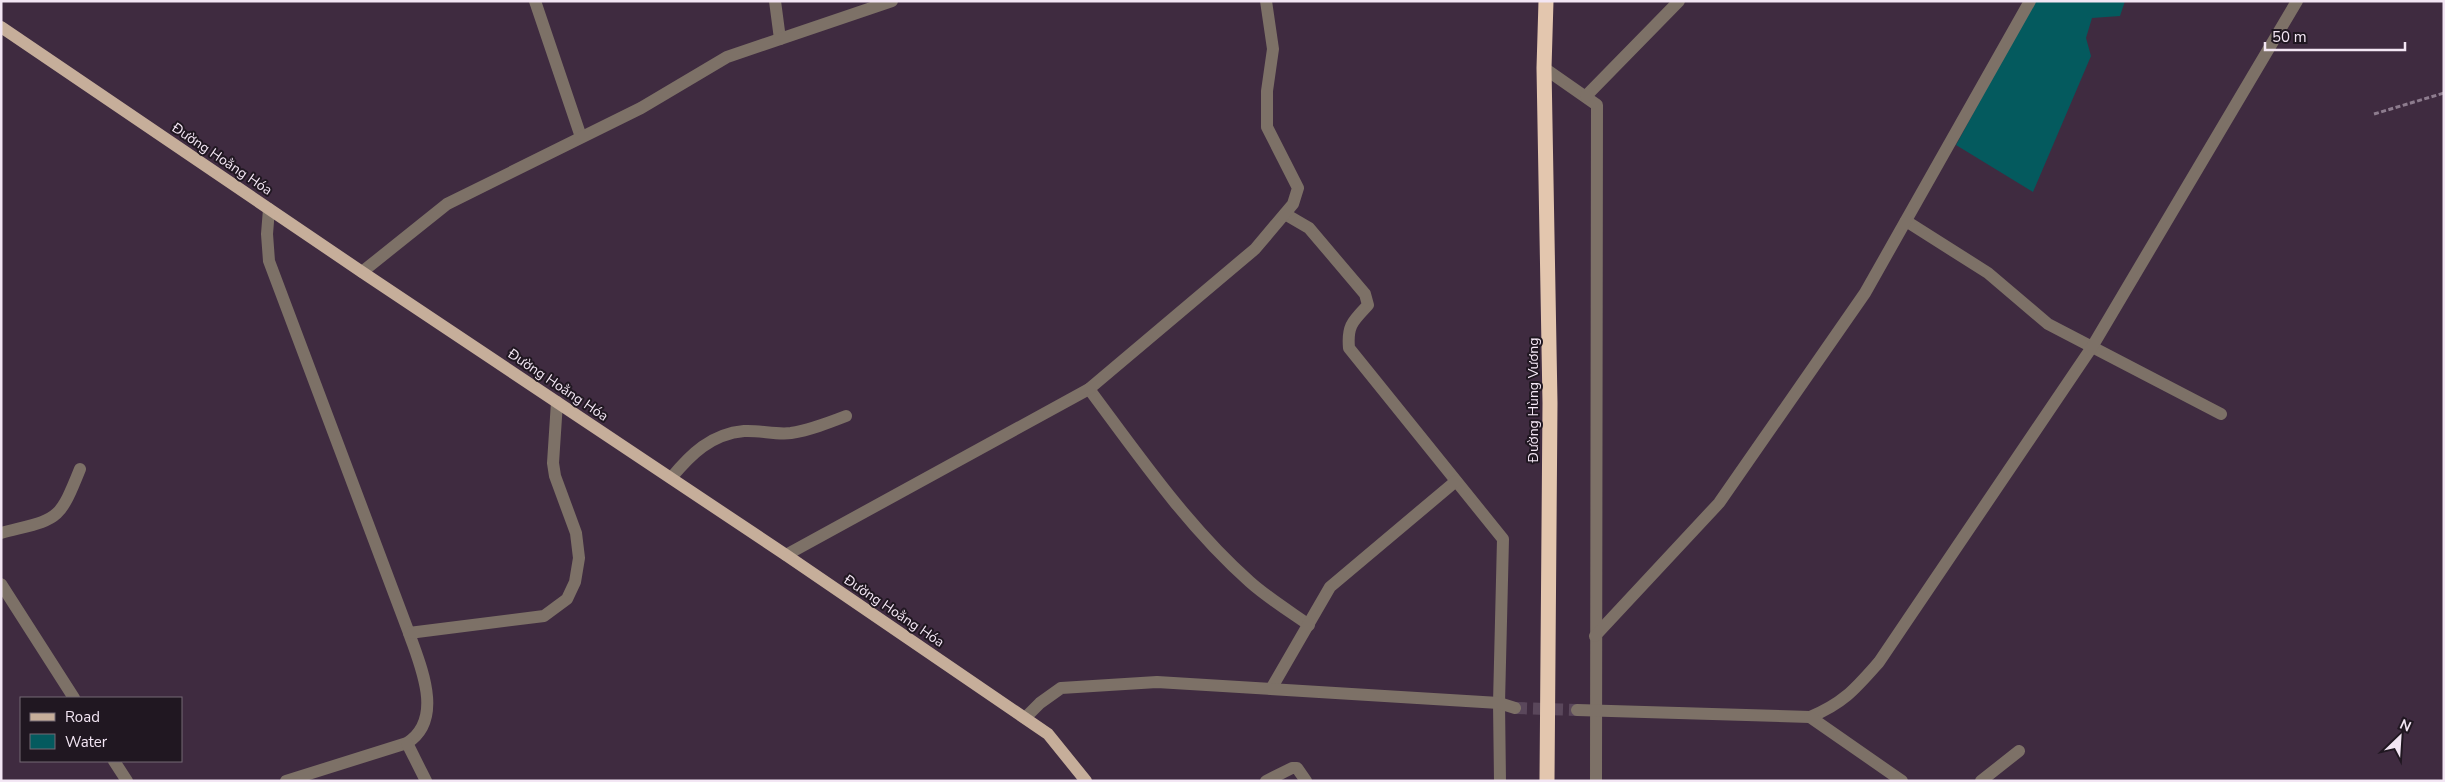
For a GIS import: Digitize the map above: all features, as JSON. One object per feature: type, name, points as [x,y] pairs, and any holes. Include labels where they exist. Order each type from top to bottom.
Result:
[{"type":"highway","name":"Đường Hùng Vương","points":[[1544,1],[1550,403],[1547,781]]},
{"type":"main road","name":"Đường Hoằng Hóa","points":[[1,27],[1025,718],[1048,734],[1086,781]]},
{"type":"street","points":[[535,1],[581,138]]},
{"type":"street","points":[[775,1],[780,39]]},
{"type":"street","points":[[362,272],[447,204],[640,108],[727,57],[892,1]]},
{"type":"street","points":[[786,555],[1089,389],[1255,249],[1293,204],[1298,188],[1268,127],[1267,91],[1273,49],[1266,1]]},
{"type":"street","points":[[1586,96],[1680,1]]},
{"type":"street","points":[[1595,636],[1719,503],[1865,293],[2030,1]]},
{"type":"street","points":[[1577,710],[1810,717],[1827,710],[1849,696],[1879,662],[2092,347],[2296,1]]},
{"type":"street","points":[[1544,68],[1597,105],[1596,781]]},
{"type":"street","points":[[270,209],[267,234],[269,261],[409,633],[424,676],[428,696],[426,719],[414,739],[407,743],[286,781]]},
{"type":"street","points":[[1285,214],[1309,228],[1365,294],[1368,305],[1352,321],[1348,333],[1349,348],[1503,539],[1498,703],[1500,781]]},
{"type":"street","points":[[1906,222],[1988,273],[2048,324],[2221,414]]},
{"type":"street","points":[[1089,389],[1185,516],[1216,550],[1252,584],[1308,625]]},
{"type":"street","points":[[409,633],[544,616],[567,599],[575,582],[579,558],[576,533],[555,476],[553,464],[557,402]]},
{"type":"street","points":[[671,478],[702,446],[720,437],[744,431],[789,433],[814,428],[846,416]]},
{"type":"street","points":[[1,533],[47,521],[55,517],[66,504],[80,469]]},
{"type":"street","points":[[1271,690],[1330,587],[1456,481]]},
{"type":"street","points":[[1,584],[73,697]]},
{"type":"street","points":[[1025,718],[1040,703],[1061,688],[1157,682],[1498,703],[1515,708]]},
{"type":"street","points":[[1810,717],[1902,781]]},
{"type":"street","points":[[407,743],[426,781]]},
{"type":"street","points":[[1981,781],[2019,752]]},
{"type":"street","points":[[115,762],[127,781]]},
{"type":"street","points":[[1266,781],[1292,768],[1297,768],[1306,781]]},
{"type":"path","points":[[2374,114],[2444,93]]},
{"type":"water","points":[[2034,1],[2125,1],[2120,16],[2092,18],[2086,38],[2091,56],[2033,192],[1956,145]]},
{"type":"tunnel","points":[[1515,708],[1577,710]]}]
